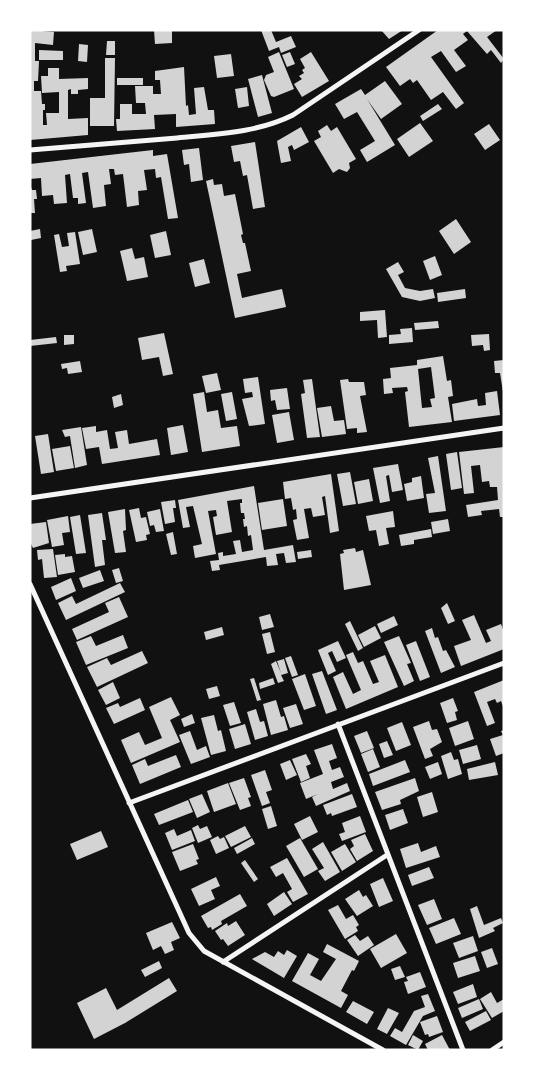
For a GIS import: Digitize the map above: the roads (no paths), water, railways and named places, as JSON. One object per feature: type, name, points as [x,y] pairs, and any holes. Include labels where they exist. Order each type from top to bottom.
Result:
[{"type":"street","points":[[30,150],[218,134],[272,124],[302,109],[419,30]]},
{"type":"street","points":[[30,498],[504,429]]},
{"type":"street","points":[[30,584],[189,933],[204,951],[382,1050]]},
{"type":"street","points":[[129,802],[504,663]]},
{"type":"street","points":[[338,724],[463,1050]]},
{"type":"street","points":[[223,962],[387,855]]},
{"type":"street","points":[[492,1050],[504,1042]]}]
